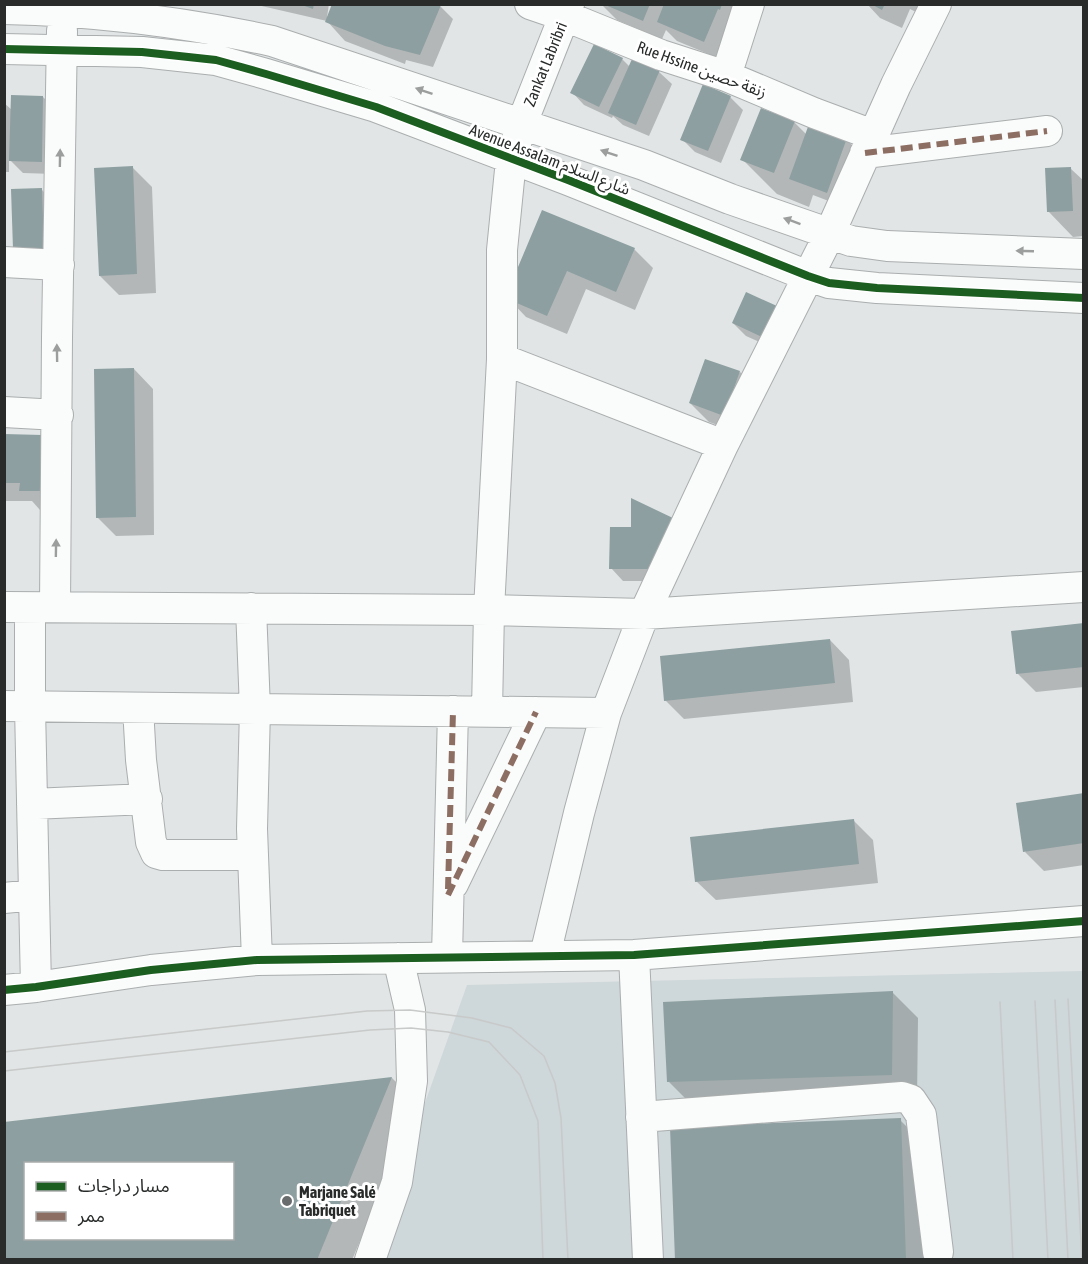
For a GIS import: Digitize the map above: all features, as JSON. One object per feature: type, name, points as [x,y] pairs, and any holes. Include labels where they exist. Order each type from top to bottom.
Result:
[{"type":"street","name":"Rue Hssine زنقة حصين","points":[[530,4],[567,10],[661,55],[726,75],[814,113],[869,144]]},
{"type":"street","points":[[726,75],[749,4]]},
{"type":"street","points":[[545,955],[606,713],[644,614],[723,445],[829,235],[919,36],[936,4]]},
{"type":"street","name":"Avenue Assalam شارع السلام","points":[[4,9],[130,17],[222,17],[305,50],[644,165],[850,241],[887,246],[1083,254]]},
{"type":"street","name":"Zankat Labribri","points":[[487,711],[489,610],[502,359],[502,250],[511,160],[522,123],[567,10]]},
{"type":"street","points":[[36,987],[32,804],[17,707],[58,416],[57,338],[63,49],[61,12]]},
{"type":"street","points":[[216,60],[222,17]]},
{"type":"street","name":"Avenue Assalam شارع السلام","points":[[4,49],[141,52],[216,60],[376,106],[808,276],[829,282],[856,286],[1083,298]]},
{"type":"street","points":[[869,144],[1047,131]]},
{"type":"street","points":[[4,262],[59,265]]},
{"type":"street","points":[[502,359],[723,445]]},
{"type":"street","points":[[4,412],[58,416]]},
{"type":"street","points":[[30,607],[489,610],[644,614],[1083,587]]},
{"type":"street","points":[[251,608],[255,709],[253,855],[257,960]]},
{"type":"street","points":[[17,707],[606,713]]},
{"type":"street","points":[[138,708],[141,760],[151,842],[156,853],[163,855],[253,855]]},
{"type":"street","points":[[447,957],[453,711]]},
{"type":"street","points":[[448,895],[536,711]]},
{"type":"street","points":[[32,804],[147,799]]},
{"type":"street","points":[[4,898],[34,896]]},
{"type":"street","points":[[4,990],[151,970],[257,960],[634,955],[1083,921]]},
{"type":"street","points":[[634,955],[648,1260]]},
{"type":"street","points":[[370,1259],[397,1182],[412,1081],[410,1010],[398,958]]},
{"type":"street","points":[[641,1117],[902,1097],[911,1100],[921,1115],[938,1252]]},
{"type":"shaded area","points":[[1083,971],[1083,1259],[369,1260],[467,985]]},
{"type":"building","points":[[299,4],[314,4],[313,9]]},
{"type":"building","points":[[332,4],[441,5],[420,55],[385,46],[325,22]]},
{"type":"building","points":[[603,4],[650,4],[643,21]]},
{"type":"building","points":[[664,4],[722,4],[704,42],[657,22]]},
{"type":"building","points":[[871,4],[885,4],[882,10]]},
{"type":"building","points":[[594,44],[623,58],[599,107],[570,93]]},
{"type":"building","points":[[632,59],[660,70],[636,125],[608,113]]},
{"type":"building","points":[[703,84],[731,96],[708,151],[680,140]]},
{"type":"building","points":[[11,95],[43,96],[42,162],[9,161]]},
{"type":"building","points":[[761,108],[795,121],[774,173],[740,160]]},
{"type":"building","points":[[809,124],[847,138],[827,193],[789,179]]},
{"type":"building","points":[[133,166],[137,274],[99,276],[94,168]]},
{"type":"building","points":[[1071,167],[1073,211],[1047,212],[1045,168]]},
{"type":"building","points":[[42,188],[44,249],[13,249],[11,189]]},
{"type":"building","points":[[542,210],[635,248],[616,292],[567,271],[547,316],[505,298]]},
{"type":"building","points":[[746,292],[777,306],[762,337],[732,323]]},
{"type":"building","points":[[705,359],[740,371],[724,416],[689,403]]},
{"type":"building","points":[[134,368],[136,517],[96,518],[94,369]]},
{"type":"building","points":[[4,434],[42,435],[41,491],[19,491],[20,483],[4,483]]},
{"type":"building","points":[[631,498],[675,519],[654,569],[609,569],[610,527],[631,527]]},
{"type":"building","points":[[1084,623],[1084,667],[1016,674],[1011,631]]},
{"type":"building","points":[[830,639],[835,683],[664,701],[660,656]]},
{"type":"building","points":[[1084,793],[1084,843],[1023,852],[1016,803]]},
{"type":"building","points":[[854,819],[859,864],[695,882],[690,837]]},
{"type":"building","points":[[893,991],[892,1075],[667,1082],[663,1002]]},
{"type":"building","name":"Marjane Salé Tabriquet","points":[[392,1077],[317,1260],[4,1260],[4,1122]]},
{"type":"building","points":[[901,1118],[906,1260],[675,1260],[670,1127]]},
{"type":"tram line","points":[[1068,999],[1082,1260]]},
{"type":"tram line","points":[[1055,1000],[1068,1260]]},
{"type":"tram line","points":[[1035,1001],[1048,1260]]},
{"type":"tram line","points":[[1000,1002],[1013,1260]]},
{"type":"tram line","points":[[4,1052],[367,1011],[410,1010],[472,1018],[511,1028],[544,1056],[555,1083],[561,1118],[568,1260]]},
{"type":"tram line","points":[[4,1071],[370,1030],[411,1028],[448,1032],[489,1042],[520,1075],[538,1121],[543,1260]]},
{"type":"marked path","points":[[865,153],[1047,131]]},
{"type":"marked path","points":[[448,889],[453,711]]},
{"type":"marked path","points":[[448,895],[536,712]]},
{"type":"cycle path","points":[[4,49],[142,52],[216,60],[266,74],[376,107],[829,283],[877,288],[1084,298]]},
{"type":"cycle path","points":[[4,990],[151,970],[257,960],[634,955],[1084,921]]},
{"type":"place","name":"Marjane Salé Tabriquet","points":[[287,1201]]}]
